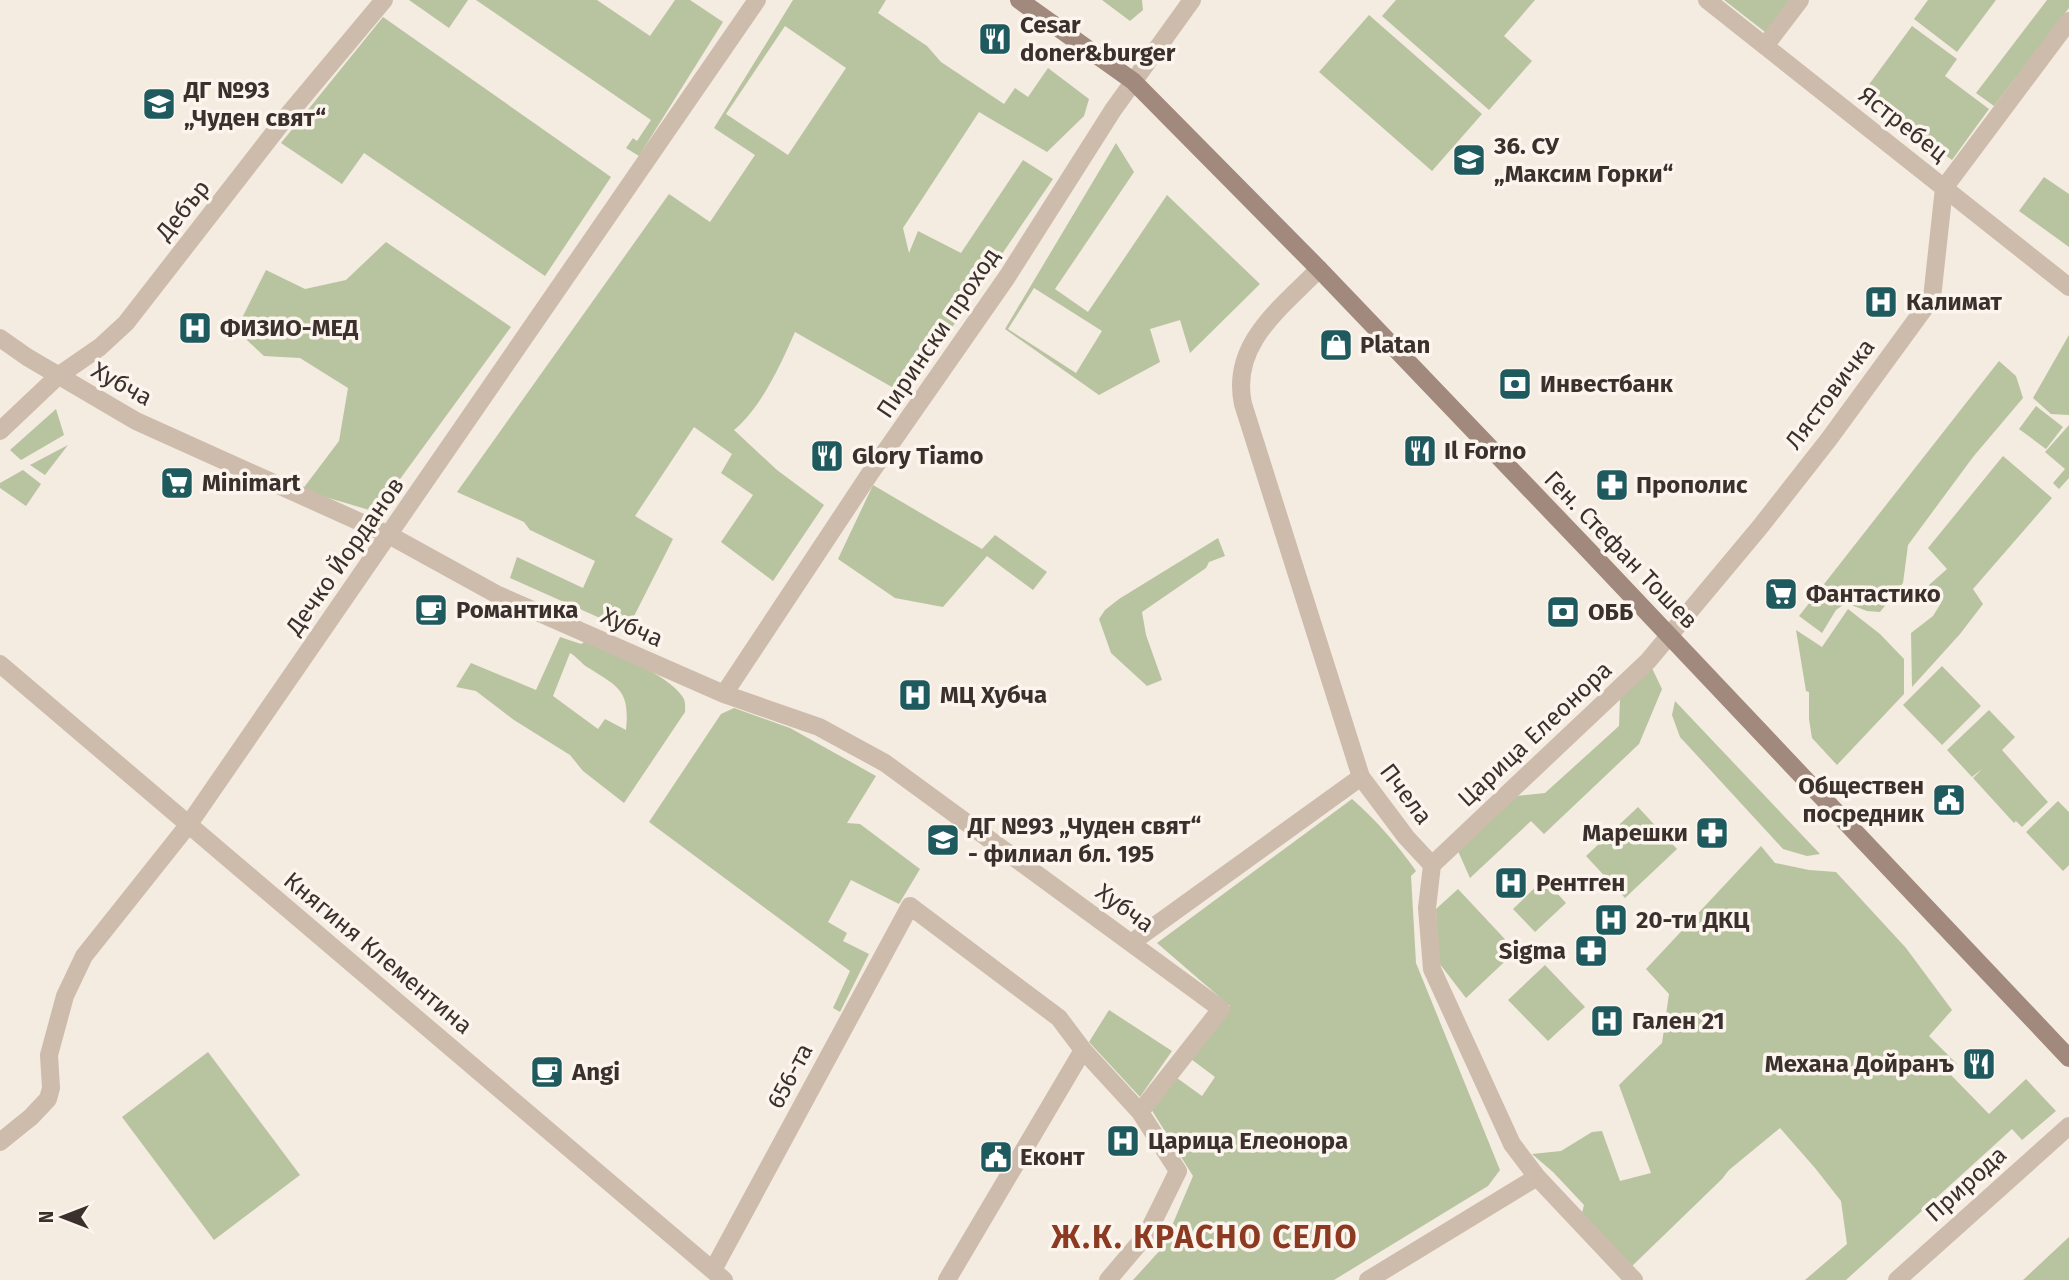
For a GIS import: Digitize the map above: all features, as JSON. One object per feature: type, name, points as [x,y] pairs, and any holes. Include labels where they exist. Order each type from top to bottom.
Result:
[{"type":"street","name":"Дебър","points":[[0,431],[58,376],[100,346],[126,323],[287,116],[384,0]]},
{"type":"street","name":"Дечко Йорданов","points":[[0,1142],[31,1117],[47,1099],[51,1088],[49,1055],[65,996],[84,956],[189,824],[757,0]]},
{"type":"street","name":"Ген. Стефан Тошев","points":[[1019,0],[1133,81],[1319,269],[2069,1058]]},
{"type":"street","name":"Пирински проход","points":[[724,694],[871,472],[1007,277],[1133,81],[1192,0]]},
{"type":"street","name":"Ястребец","points":[[1707,0],[2069,287]]},
{"type":"street","points":[[1765,46],[1800,0]]},
{"type":"street","points":[[1944,188],[2069,21]]},
{"type":"street","name":"Лястовичка","points":[[1669,635],[1760,527],[1829,439],[1932,298],[1944,188]]},
{"type":"street","name":"Пчела","points":[[1319,269],[1250,343],[1243,361],[1242,400],[1361,778],[1406,837],[1432,865]]},
{"type":"street","name":"Хубча","points":[[0,338],[136,422],[389,535],[480,586],[724,694],[819,727],[885,763],[1221,1009],[1140,1112]]},
{"type":"street","name":"Царица Елеонора","points":[[1432,865],[1648,661],[1669,635]]},
{"type":"street","name":"Княгиня Клементина","points":[[0,664],[718,1275]]},
{"type":"street","points":[[1131,943],[1361,778]]},
{"type":"street","points":[[1432,865],[1427,908],[1432,969],[1512,1144],[1537,1177],[1634,1280]]},
{"type":"street","name":"656-та","points":[[718,1275],[910,906],[1059,1018],[1083,1050]]},
{"type":"street","points":[[947,1280],[1083,1050],[1140,1112],[1178,1171],[1147,1234],[1108,1280]]},
{"type":"street","name":"Природа","points":[[1897,1280],[2069,1126]]},
{"type":"street","points":[[1368,1280],[1537,1177]]},
{"type":"green space","points":[[409,0],[468,0],[449,28]]},
{"type":"green space","points":[[476,0],[597,0],[650,36],[675,0],[690,0],[723,22],[639,156],[626,148],[633,138],[637,141],[651,120]]},
{"type":"green space","points":[[793,0],[886,0],[878,13],[927,46],[941,62],[1004,104],[1015,88],[1028,97],[1048,68],[1089,99],[1084,116],[1047,152],[979,112],[903,228],[909,253],[918,231],[961,253],[1023,160],[1053,179],[906,395],[795,332],[761,398],[734,430],[777,470],[824,505],[773,581],[721,542],[753,495],[721,473],[732,454],[694,427],[635,516],[673,539],[627,630],[510,578],[517,557],[583,588],[595,561],[530,530],[524,522],[457,492],[669,194],[710,222],[755,155],[714,128]],"holes":[[[785,26],[846,68],[788,155],[726,114]]]},
{"type":"green space","points":[[1102,0],[1142,0],[1143,10],[1130,21]]},
{"type":"green space","points":[[1396,0],[1535,0],[1504,36],[1532,61],[1489,110],[1382,16]]},
{"type":"green space","points":[[1724,0],[1790,0],[1765,32]]},
{"type":"green space","points":[[1928,0],[1996,0],[1957,52],[1914,19]]},
{"type":"green space","points":[[2047,0],[2069,0],[2069,8],[1994,106],[1976,93]]},
{"type":"green space","points":[[1369,15],[1482,114],[1432,171],[1319,72]]},
{"type":"green space","points":[[383,17],[611,177],[545,276],[364,153],[342,184],[281,143]]},
{"type":"green space","points":[[1912,26],[1957,59],[1945,76],[1989,109],[1952,160],[1862,94]]},
{"type":"green space","points":[[1116,143],[1134,172],[1055,289],[1088,312],[1167,195],[1260,284],[1190,353],[1180,320],[1150,329],[1160,362],[1099,395],[1005,329]],"holes":[[[1034,288],[1102,331],[1076,373],[1008,329]]]},
{"type":"green space","points":[[2044,177],[2069,194],[2069,247],[2019,211]]},
{"type":"green space","points":[[386,242],[511,327],[376,512],[302,490],[339,441],[348,388],[300,358],[264,356],[236,330],[266,270],[305,289],[346,280]]},
{"type":"green space","points":[[2069,335],[2069,415],[2051,414],[2033,398]]},
{"type":"green space","points":[[1999,361],[2016,376],[2023,398],[1973,457],[1908,545],[1903,583],[1880,612],[1867,611],[1846,603],[1836,610],[1822,633],[1799,616]]},
{"type":"green space","points":[[2036,406],[2063,427],[2046,449],[2019,429]]},
{"type":"green space","points":[[56,409],[64,435],[21,460],[10,450]]},
{"type":"green space","points":[[2069,425],[2069,478],[2059,489],[2053,483],[2065,469],[2045,452]]},
{"type":"green space","points":[[68,445],[45,475],[30,465]]},
{"type":"green space","points":[[2003,456],[2052,498],[1973,589],[1983,604],[1912,687],[1911,633],[1933,616],[1941,603],[1929,585],[1947,569],[1928,548]]},
{"type":"green space","points":[[23,470],[41,484],[26,506],[0,488],[0,483]]},
{"type":"green space","points":[[873,485],[982,549],[995,535],[1047,572],[1033,590],[987,556],[943,607],[895,598],[838,559]]},
{"type":"green space","points":[[1218,538],[1225,556],[1209,562],[1206,568],[1142,612],[1146,635],[1162,680],[1147,686],[1111,653],[1099,619],[1105,610],[1119,599]]},
{"type":"green space","points":[[1848,609],[1880,634],[1904,659],[1904,694],[1837,765],[1812,738],[1809,692],[1806,691],[1796,630],[1822,647]]},
{"type":"green space","points":[[560,637],[581,644],[589,639],[665,680],[683,698],[685,712],[624,803],[583,771],[570,755],[514,720],[476,691],[456,687],[471,663],[536,690]],"holes":[[[570,653],[620,691],[626,706],[626,730],[605,719],[598,729],[553,696]]]},
{"type":"green space","points":[[1651,666],[1662,689],[1639,744],[1544,834],[1531,821],[1470,878],[1458,851],[1516,796],[1545,793],[1619,726],[1620,698]]},
{"type":"green space","points":[[1942,666],[1981,706],[1942,745],[1903,705]]},
{"type":"green space","points":[[1675,701],[1820,854],[1807,856],[1783,849],[1680,737],[1672,715]]},
{"type":"green space","points":[[734,708],[790,728],[876,776],[847,823],[860,824],[920,869],[899,904],[851,880],[828,922],[847,933],[843,941],[869,954],[840,1012],[833,1008],[850,971],[649,822],[721,714]]},
{"type":"green space","points":[[1989,710],[2015,737],[2002,750],[2048,802],[2022,827],[2016,821],[2014,823],[1973,778],[1982,769],[1972,777],[1947,750]]},
{"type":"green space","points":[[1352,799],[1402,851],[1416,871],[1411,876],[1416,963],[1500,1170],[1488,1186],[1334,1280],[1133,1280],[1163,1247],[1193,1176],[1151,1109],[1177,1078],[1202,1096],[1215,1077],[1191,1059],[1230,1006],[1157,943]]},
{"type":"green space","points":[[2058,801],[2069,812],[2069,865],[2063,871],[2026,832]]},
{"type":"green space","points":[[1638,807],[1677,849],[1625,898],[1586,856]]},
{"type":"green space","points":[[1761,846],[1775,863],[1836,872],[1906,948],[1952,1010],[1929,1036],[1957,1064],[1949,1073],[1989,1114],[2026,1079],[2056,1111],[2022,1140],[2012,1129],[1846,1280],[1805,1280],[1847,1244],[1841,1201],[1780,1128],[1729,1170],[1630,1268],[1582,1213],[1584,1205],[1532,1154],[1561,1151],[1592,1132],[1602,1131],[1620,1181],[1651,1173],[1619,1085],[1662,1043],[1669,994],[1646,969]]},
{"type":"green space","points":[[1544,879],[1566,903],[1535,932],[1513,909]]},
{"type":"green space","points":[[1458,889],[1516,951],[1466,998],[1439,963],[1436,909]]},
{"type":"green space","points":[[1545,965],[1585,1007],[1548,1041],[1508,1000]]},
{"type":"green space","points":[[1109,1010],[1172,1051],[1140,1097],[1089,1042]]},
{"type":"green space","points":[[208,1052],[300,1175],[214,1240],[122,1117]]},
{"type":"green space","points":[[2069,1237],[2069,1280],[2023,1280]]},
{"type":"place","name":"Cesar doner&burger","points":[[995,39]]},
{"type":"place","name":"ДГ №93 „Чуден свят“","points":[[159,104]]},
{"type":"place","name":"36. СУ „Максим Горки“","points":[[1469,160]]},
{"type":"place","name":"Калимат","points":[[1881,302]]},
{"type":"place","name":"ФИЗИО-МЕД","points":[[195,328]]},
{"type":"place","name":"Platan","points":[[1336,345]]},
{"type":"place","name":"Инвестбанк","points":[[1515,384]]},
{"type":"place","name":"Il Forno","points":[[1420,451]]},
{"type":"place","name":"Glory Tiamo","points":[[827,456]]},
{"type":"place","name":"Minimart","points":[[177,483]]},
{"type":"place","name":"Прополис","points":[[1612,485]]},
{"type":"place","name":"Фантастико","points":[[1781,594]]},
{"type":"place","name":"Романтика","points":[[431,610]]},
{"type":"place","name":"ОББ","points":[[1563,612]]},
{"type":"place","name":"МЦ Хубча","points":[[915,695]]},
{"type":"place","name":"Обществен посредник","points":[[1949,800]]},
{"type":"place","name":"Марешки","points":[[1712,833]]},
{"type":"place","name":"ДГ №93 „Чуден свят“ - филиал бл. 195","points":[[943,840]]},
{"type":"place","name":"Рентген","points":[[1511,883]]},
{"type":"place","name":"20-ти ДКЦ","points":[[1611,920]]},
{"type":"place","name":"Sigma","points":[[1591,951]]},
{"type":"place","name":"Гален 21","points":[[1607,1021]]},
{"type":"place","name":"Механа Дойранъ","points":[[1979,1064]]},
{"type":"place","name":"Angi","points":[[547,1072]]},
{"type":"place","name":"Царица Елеонора","points":[[1123,1141]]},
{"type":"place","name":"Еконт","points":[[996,1157]]},
{"type":"district","name":"Ж.К. КРАСНО СЕЛО","points":[[1205,1237]]}]
